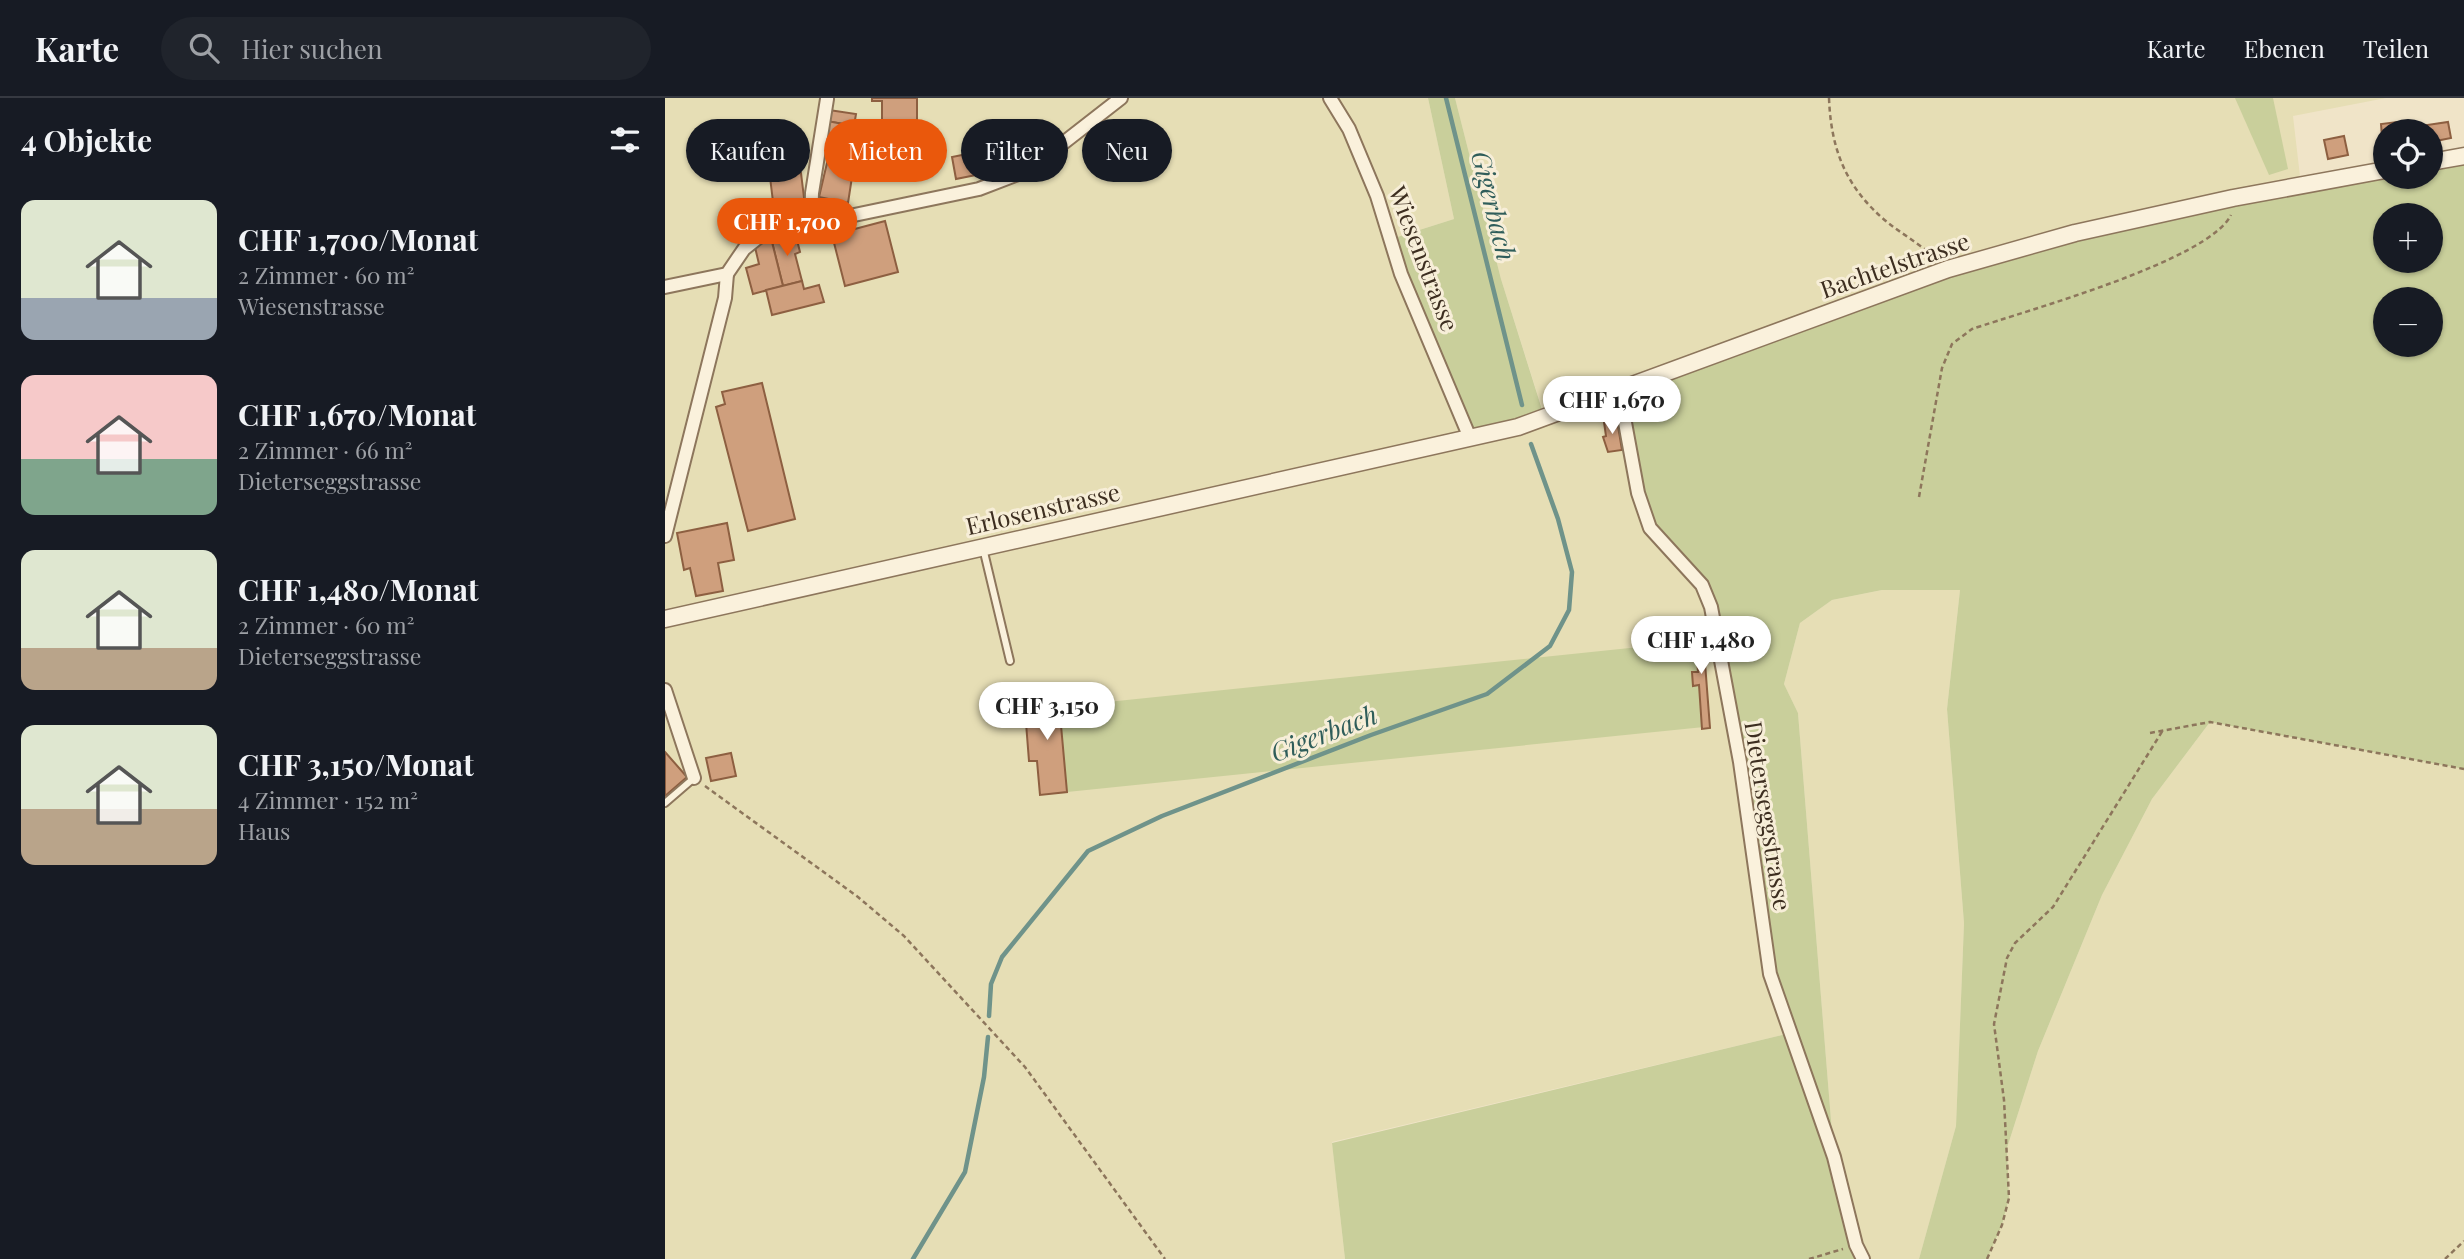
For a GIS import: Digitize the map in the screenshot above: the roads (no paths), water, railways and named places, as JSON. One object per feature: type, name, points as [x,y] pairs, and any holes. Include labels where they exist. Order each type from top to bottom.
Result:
[{"type":"street","points":[[665,536],[725,298],[727,274],[744,249],[769,229],[811,224],[979,189],[1018,174],[1035,165],[1121,98]]},
{"type":"street","name":"Wiesenstrasse","points":[[1330,98],[1349,129],[1363,162],[1377,196],[1401,274],[1471,438]]},
{"type":"street","points":[[811,224],[812,193],[827,99]]},
{"type":"street","points":[[2443,160],[2464,156]]},
{"type":"street","name":"Bachtelstrasse","points":[[1431,446],[1545,419],[1948,270],[2075,233],[2233,198],[2373,172]]},
{"type":"street","points":[[665,287],[727,274]]},
{"type":"street","name":"Dieterseggstrasse","points":[[1619,390],[1638,493],[1650,528],[1702,585],[1711,607],[1740,762],[1770,974],[1834,1157],[1856,1245],[1863,1259]]},
{"type":"street","name":"Erlosenstrasse","points":[[665,619],[1431,446]]},
{"type":"street","points":[[665,690],[694,778]]},
{"type":"lane","points":[[983,547],[1010,662]]},
{"type":"lane","points":[[665,803],[694,778]]},
{"type":"waterway","name":"Gigerbach","points":[[1446,98],[1522,405]]},
{"type":"waterway","name":"Gigerbach","points":[[989,1016],[991,984],[1002,957],[1088,851],[1162,816],[1371,735],[1487,694],[1550,646],[1569,610],[1572,572],[1558,519],[1531,444]]},
{"type":"waterway","name":"Gigerbach","points":[[913,1259],[965,1172],[984,1077],[988,1037]]}]
